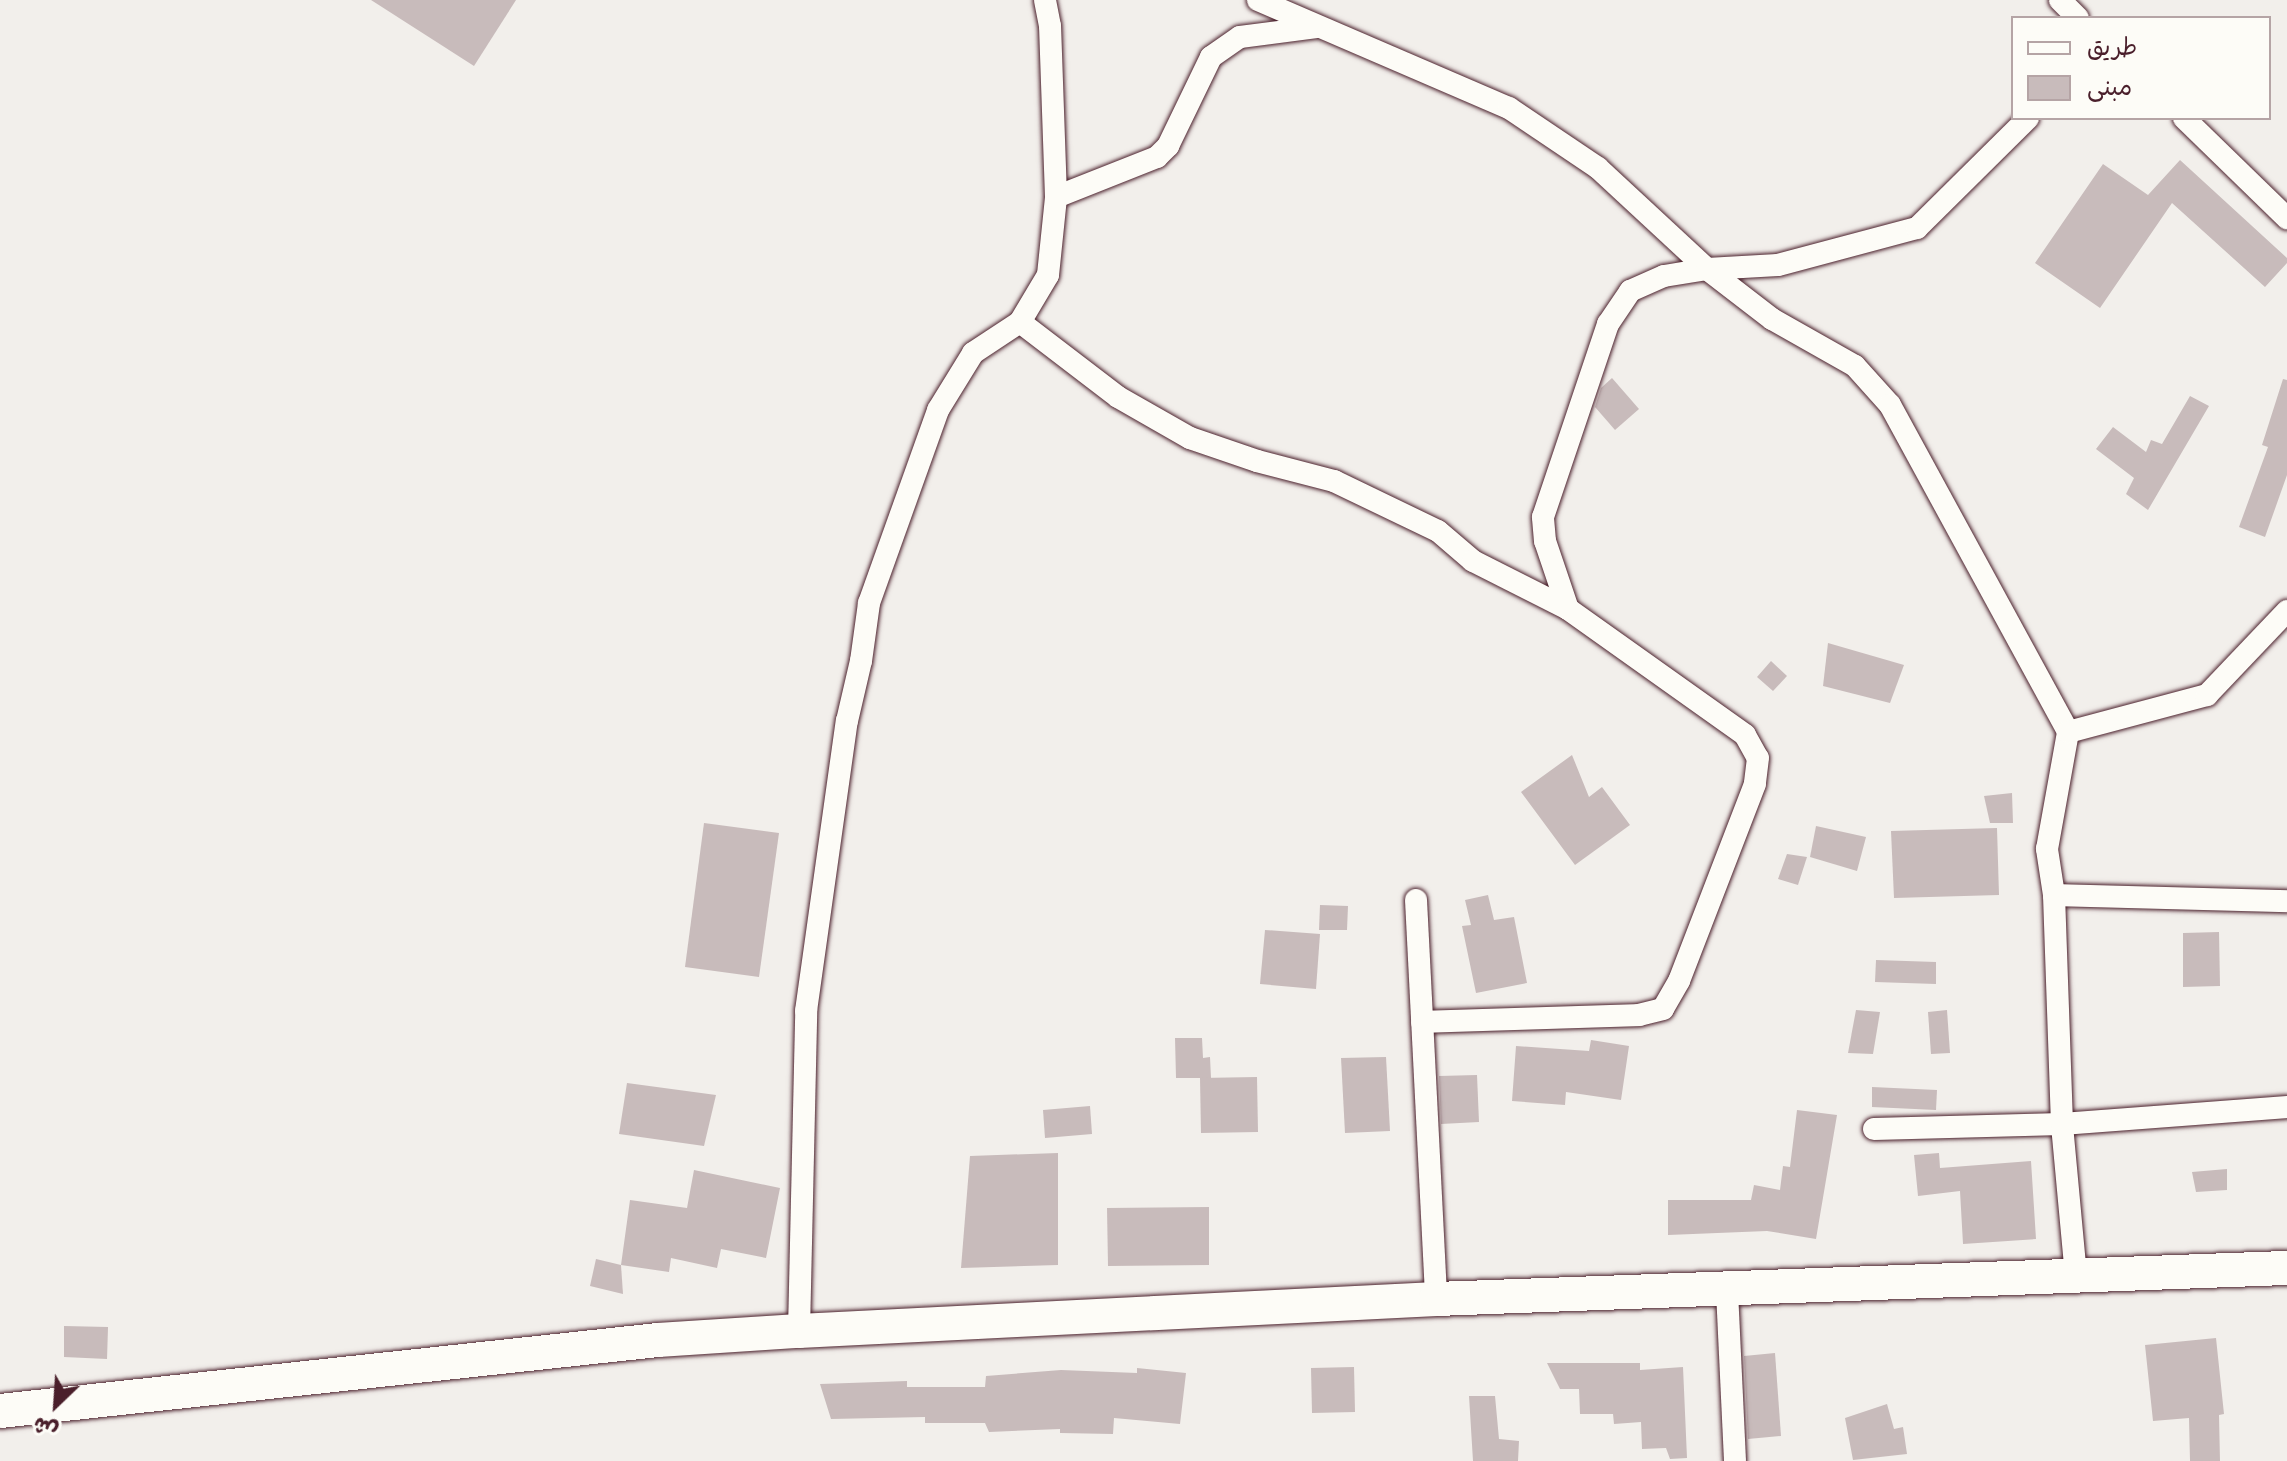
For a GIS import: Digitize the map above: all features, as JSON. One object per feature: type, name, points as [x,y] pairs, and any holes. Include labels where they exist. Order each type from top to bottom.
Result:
[{"type":"main road","points":[[0,1411],[658,1340],[799,1331],[1135,1317],[1436,1299],[1727,1291],[2287,1268]]},
{"type":"street","points":[[799,1331],[806,1011],[847,721],[869,603],[938,410],[973,353],[1020,322],[1048,275],[1056,197],[1050,26],[1045,0]]},
{"type":"street","points":[[1258,0],[1509,108],[1598,168],[1707,269],[1772,319],[1855,366],[1890,405],[2068,732],[2047,849],[2054,895],[2062,1124],[2076,1276]]},
{"type":"street","points":[[2060,0],[2076,16]]},
{"type":"street","points":[[1056,197],[1157,157],[1168,146],[1211,57],[1240,37],[1320,27]]},
{"type":"street","points":[[1568,609],[1545,541],[1543,517],[1608,324],[1630,291],[1664,276],[1707,269],[1778,265],[1917,228],[2026,120]]},
{"type":"street","points":[[2186,120],[2287,218]]},
{"type":"street","points":[[1020,322],[1118,397],[1190,438],[1257,461],[1334,481],[1438,531],[1473,561],[1568,609],[1745,735],[1758,758],[1755,784],[1679,981],[1663,1009],[1639,1015],[1422,1022]]},
{"type":"street","points":[[2068,732],[2207,695],[2287,611]]},
{"type":"street","points":[[2054,895],[2287,901]]},
{"type":"street","points":[[1416,900],[1436,1299]]},
{"type":"street","points":[[1874,1129],[2062,1124],[2287,1107]]},
{"type":"street","points":[[1727,1291],[1735,1461]]},
{"type":"building","points":[[371,0],[516,0],[474,66]]},
{"type":"building","points":[[2180,160],[2287,258],[2287,263],[2265,287],[2172,203],[2100,308],[2035,263],[2103,164],[2148,195]]},
{"type":"building","points":[[1612,378],[1639,409],[1615,430],[1595,407],[1601,388]]},
{"type":"building","points":[[2283,379],[2287,380],[2287,475],[2265,537],[2239,527],[2268,447],[2262,445]]},
{"type":"building","points":[[2190,396],[2209,406],[2148,510],[2126,494],[2134,478],[2096,449],[2113,427],[2146,452],[2151,440],[2162,444]]},
{"type":"building","points":[[1828,643],[1904,665],[1890,703],[1823,686]]},
{"type":"building","points":[[1771,661],[1787,676],[1773,691],[1757,677]]},
{"type":"building","points":[[1572,755],[1589,797],[1602,787],[1630,825],[1575,865],[1521,792]]},
{"type":"building","points":[[2012,793],[2013,823],[1990,823],[1984,796]]},
{"type":"building","points":[[704,823],[779,833],[759,977],[685,967]]},
{"type":"building","points":[[1816,826],[1866,837],[1857,871],[1810,857]]},
{"type":"building","points":[[1997,828],[1999,895],[1894,898],[1891,831]]},
{"type":"building","points":[[1787,854],[1807,857],[1798,885],[1778,879]]},
{"type":"building","points":[[1488,895],[1494,920],[1514,917],[1527,983],[1476,993],[1462,926],[1471,925],[1465,900]]},
{"type":"building","points":[[1320,905],[1348,906],[1347,930],[1319,930]]},
{"type":"building","points":[[1265,930],[1320,934],[1316,989],[1260,984]]},
{"type":"building","points":[[2219,932],[2220,986],[2183,987],[2183,933]]},
{"type":"building","points":[[1876,960],[1936,962],[1936,984],[1875,982]]},
{"type":"building","points":[[1856,1010],[1880,1012],[1873,1054],[1848,1053]]},
{"type":"building","points":[[1947,1010],[1950,1053],[1931,1054],[1928,1012]]},
{"type":"building","points":[[1175,1038],[1202,1038],[1203,1058],[1210,1057],[1211,1078],[1176,1078]]},
{"type":"building","points":[[1591,1040],[1629,1046],[1621,1100],[1566,1092],[1565,1105],[1512,1101],[1516,1046],[1589,1051]]},
{"type":"building","points":[[1386,1057],[1390,1131],[1345,1133],[1341,1058]]},
{"type":"building","points":[[1477,1075],[1479,1122],[1441,1124],[1439,1076]]},
{"type":"building","points":[[1257,1077],[1258,1132],[1201,1133],[1200,1078]]},
{"type":"building","points":[[627,1083],[716,1095],[704,1146],[619,1134]]},
{"type":"building","points":[[1872,1087],[1937,1090],[1936,1110],[1872,1107]]},
{"type":"building","points":[[1090,1106],[1092,1134],[1045,1138],[1043,1110]]},
{"type":"building","points":[[1797,1110],[1837,1115],[1816,1239],[1767,1231],[1668,1235],[1668,1200],[1751,1200],[1754,1185],[1780,1190],[1783,1166],[1790,1167]]},
{"type":"building","points":[[1058,1153],[1058,1265],[961,1268],[970,1156]]},
{"type":"building","points":[[1939,1153],[1940,1168],[2031,1161],[2036,1239],[1963,1244],[1960,1191],[1918,1196],[1914,1155]]},
{"type":"building","points":[[2227,1169],[2227,1190],[2196,1192],[2192,1172]]},
{"type":"building","points":[[694,1170],[780,1188],[766,1258],[721,1249],[717,1268],[671,1258],[669,1272],[621,1265],[630,1200],[687,1208]]},
{"type":"building","points":[[1209,1207],[1209,1265],[1108,1266],[1107,1208]]},
{"type":"building","points":[[596,1259],[621,1265],[623,1294],[590,1286]]},
{"type":"building","points":[[64,1326],[108,1327],[107,1359],[64,1357]]},
{"type":"building","points":[[2216,1338],[2224,1414],[2219,1415],[2220,1461],[2190,1461],[2189,1418],[2153,1421],[2145,1345]]},
{"type":"building","points":[[1775,1353],[1781,1436],[1748,1439],[1744,1356]]},
{"type":"building","points":[[1547,1363],[1640,1363],[1640,1370],[1683,1367],[1687,1458],[1670,1459],[1666,1448],[1642,1449],[1641,1422],[1614,1424],[1613,1414],[1580,1414],[1579,1389],[1560,1389]]},
{"type":"building","points":[[1354,1367],[1355,1412],[1312,1413],[1311,1368]]},
{"type":"building","points":[[1137,1368],[1186,1373],[1180,1424],[1114,1418],[1113,1434],[1060,1433],[1060,1429],[989,1432],[985,1423],[925,1423],[925,1417],[831,1419],[820,1384],[907,1381],[907,1387],[985,1387],[986,1376],[1061,1370],[1137,1373]]},
{"type":"building","points":[[1469,1396],[1495,1396],[1499,1439],[1519,1441],[1518,1461],[1473,1461]]},
{"type":"building","points":[[1887,1404],[1894,1429],[1903,1427],[1907,1454],[1853,1460],[1845,1418]]}]
